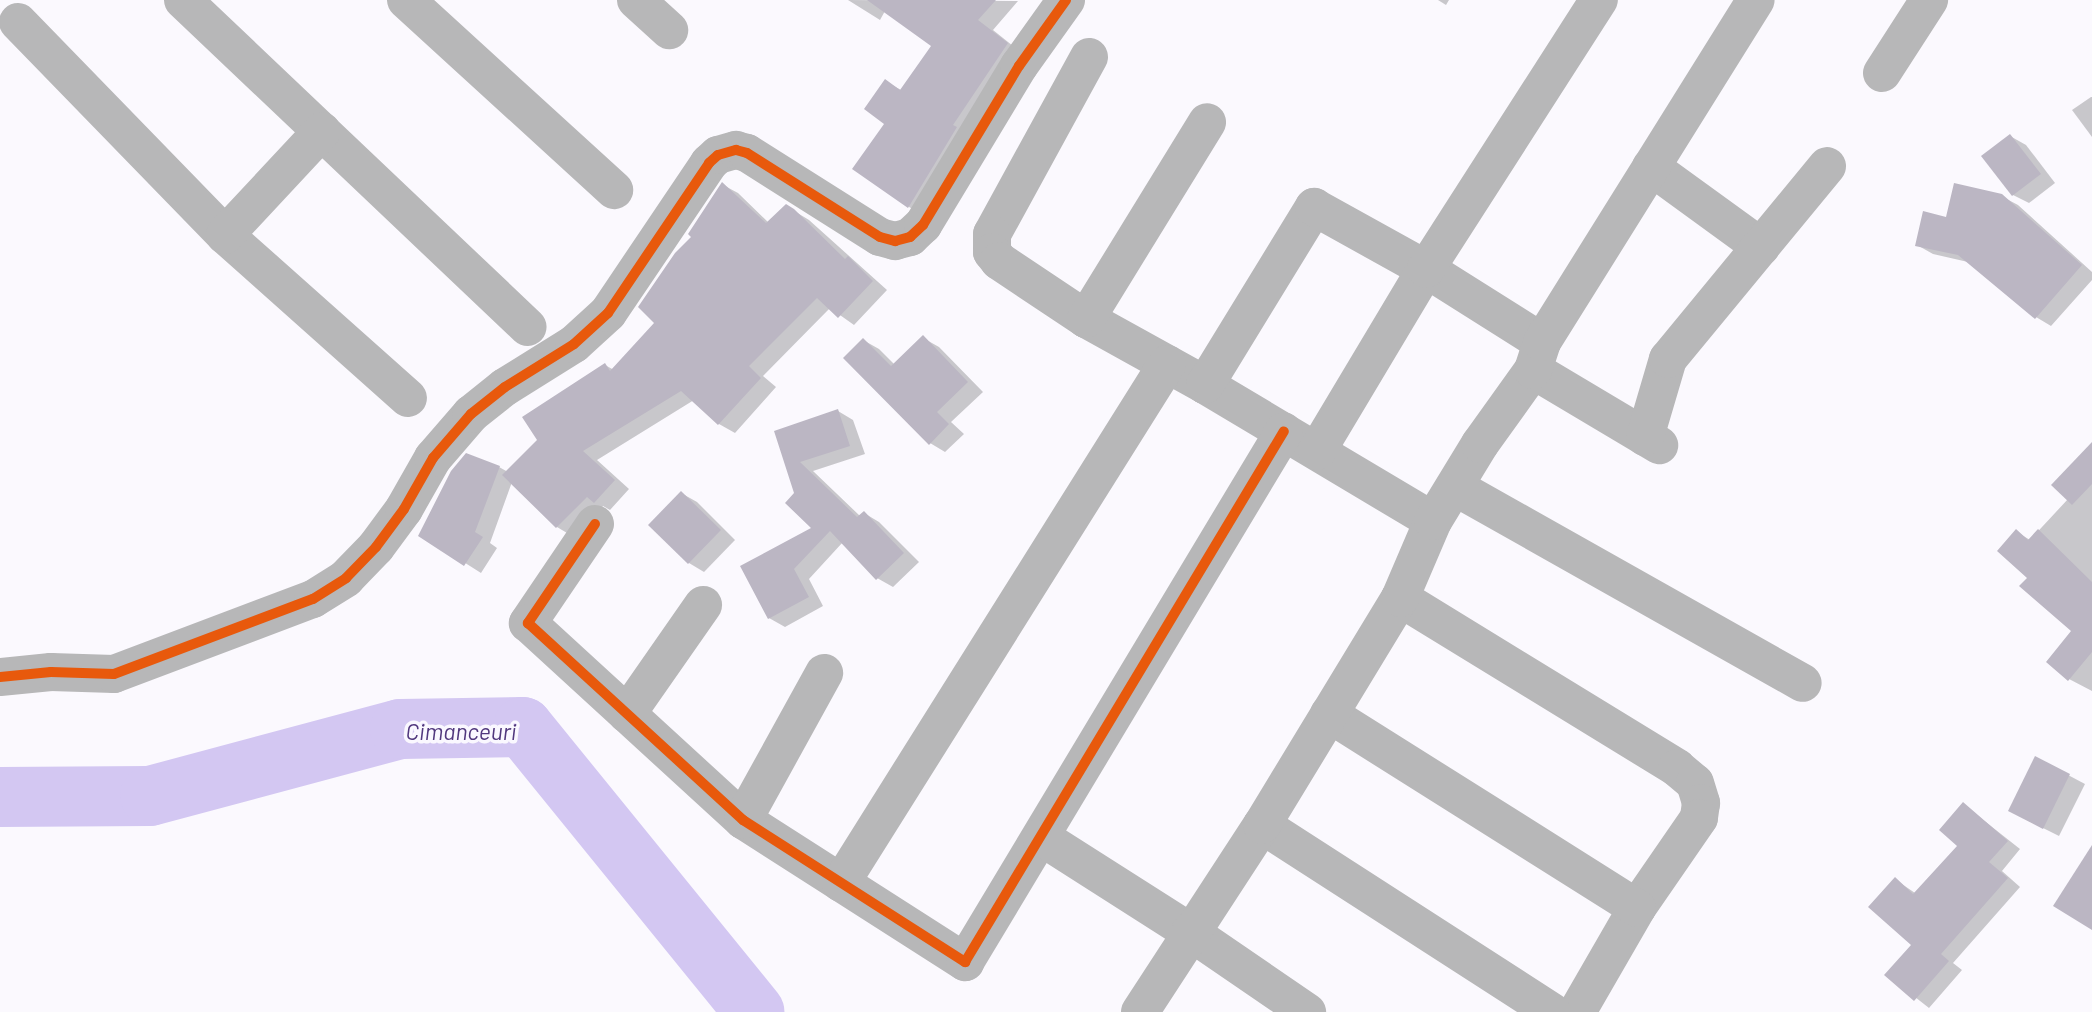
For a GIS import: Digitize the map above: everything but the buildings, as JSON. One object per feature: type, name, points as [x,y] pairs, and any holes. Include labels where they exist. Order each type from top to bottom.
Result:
[{"type":"street","points":[[183,0],[527,327]]},
{"type":"street","points":[[405,0],[614,190]]},
{"type":"street","points":[[636,0],[669,30]]},
{"type":"street","points":[[0,677],[51,672],[114,674],[313,599],[346,578],[376,547],[404,509],[433,458],[471,414],[505,387],[574,344],[608,313],[709,163],[718,155],[736,150],[747,153],[880,237],[895,241],[910,237],[923,225],[1019,66],[1066,0]]},
{"type":"street","points":[[1317,451],[1426,269],[1599,0]]},
{"type":"street","points":[[1140,1012],[1262,825],[1400,597],[1433,520],[1479,444],[1538,356],[1651,167],[1756,0]]},
{"type":"street","points":[[1882,73],[1929,0]]},
{"type":"street","points":[[20,21],[225,235],[408,398]]},
{"type":"street","points":[[1089,57],[992,234],[990,245],[999,261],[1086,319],[1205,385],[1433,520]]},
{"type":"street","points":[[1086,319],[1207,122]]},
{"type":"street","points":[[225,235],[322,131]]},
{"type":"street","points":[[1205,385],[1314,207],[1426,269],[1652,441],[1668,359],[1827,166]]},
{"type":"street","points":[[1651,167],[1761,247]]},
{"type":"street","points":[[841,883],[1167,363]]},
{"type":"street","points":[[595,524],[528,624],[743,820],[965,962],[1284,431]]},
{"type":"street","points":[[1455,487],[1803,683]]},
{"type":"street","points":[[1400,597],[1677,768],[1695,783],[1701,803],[1699,818],[1637,908],[1577,1012]]},
{"type":"street","points":[[627,713],[704,605]]},
{"type":"street","points":[[743,820],[824,673]]},
{"type":"street","points":[[1329,714],[1637,908]]},
{"type":"street","points":[[1262,825],[1552,1012]]},
{"type":"street","points":[[1041,837],[1190,932],[1306,1012]]},
{"type":"waterway","name":"Cimanceuri","points":[[0,797],[150,796],[400,729],[523,727],[755,1012]]},
{"type":"cycle path","points":[[0,677],[51,672],[114,674],[313,599],[346,578],[376,547],[404,509],[433,458],[471,414],[505,387],[574,344],[608,313],[709,163],[718,155],[736,150],[747,153],[880,237],[895,241],[910,237],[923,225],[1019,66],[1066,0]]},
{"type":"cycle path","points":[[595,524],[528,623],[743,820],[965,962],[1284,431]]}]
